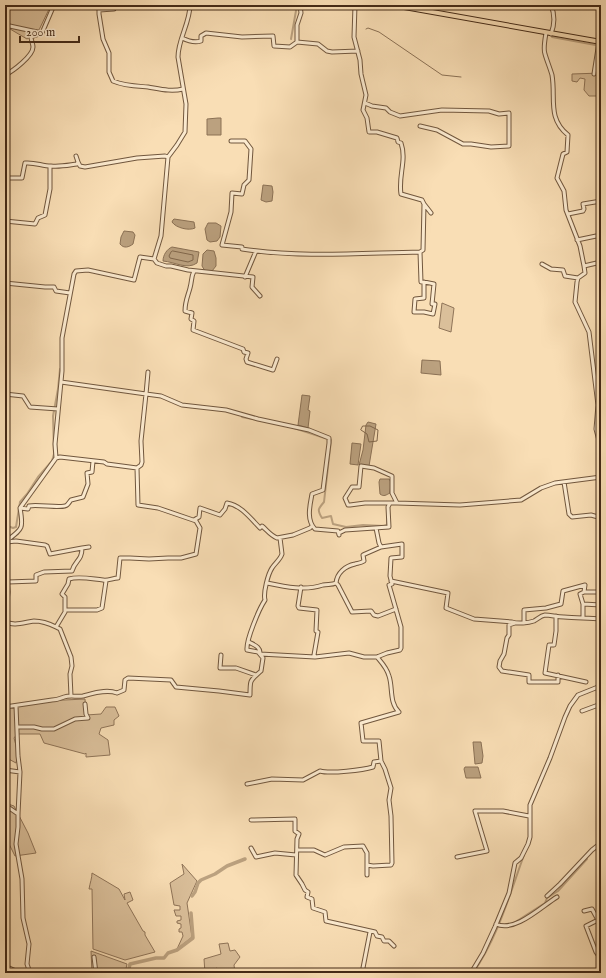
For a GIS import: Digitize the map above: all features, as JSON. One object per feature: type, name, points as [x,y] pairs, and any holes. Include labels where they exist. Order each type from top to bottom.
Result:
[{"type":"main road","points":[[393,5],[599,43]]},
{"type":"street","points":[[5,74],[15,69],[31,53],[33,47],[31,37],[42,32],[54,5]]},
{"type":"street","points":[[99,5],[102,39],[109,53],[109,72],[113,81],[134,87],[171,91],[183,89]]},
{"type":"street","points":[[154,259],[161,236],[168,157],[177,146],[184,132],[186,104],[178,50],[190,13],[190,5]]},
{"type":"street","points":[[298,42],[297,25],[301,12],[300,5]]},
{"type":"street","points":[[355,5],[354,37],[366,95],[363,110],[367,118],[369,132],[378,132],[397,138],[398,142],[401,143],[404,153],[401,173],[401,194],[422,200],[431,213]]},
{"type":"street","points":[[551,34],[554,25],[554,12],[551,6],[564,5]]},
{"type":"street","points":[[99,10],[114,9]]},
{"type":"street","points":[[5,25],[42,32]]},
{"type":"street","points":[[182,38],[188,41],[199,42],[201,41],[202,35],[206,33],[242,37],[273,36],[273,45],[276,47],[290,47],[298,42],[318,44],[327,51],[332,52],[358,51]]},
{"type":"street","points":[[546,33],[544,52],[552,76],[554,89],[552,105],[560,129],[568,135],[567,152],[563,154],[557,178],[564,191],[568,214],[584,266],[585,273],[578,278],[576,287],[576,305],[589,332],[598,405],[596,429],[601,448]]},
{"type":"street","points":[[594,74],[599,43]]},
{"type":"street","points":[[365,103],[372,106],[386,108],[390,112],[400,116],[442,110],[489,111],[499,114],[510,112],[509,146],[491,147],[463,144],[437,130],[420,126]]},
{"type":"street","points":[[230,141],[245,141],[250,146],[250,173],[249,181],[244,185],[242,194],[232,193],[231,212],[222,245],[242,246],[242,249],[256,251],[310,255],[420,252]]},
{"type":"street","points":[[76,156],[80,166],[85,167],[137,158],[168,157]]},
{"type":"street","points":[[5,178],[22,178],[25,163],[61,166],[78,162]]},
{"type":"street","points":[[5,221],[35,224],[38,218],[45,215],[50,189],[50,166]]},
{"type":"street","points":[[568,214],[583,211],[583,204],[601,201]]},
{"type":"street","points":[[424,204],[423,250],[420,252],[421,282],[424,282],[434,284],[432,304],[435,304],[433,314],[414,312],[415,299],[424,298],[424,282]]},
{"type":"street","points":[[577,240],[601,235]]},
{"type":"street","points":[[245,277],[256,251]]},
{"type":"street","points":[[5,542],[21,530],[22,523],[20,508],[56,458],[56,409],[61,382],[62,338],[70,293],[76,271],[88,270],[134,280],[140,257],[154,259],[157,263],[166,266],[253,278],[252,287],[260,296]]},
{"type":"street","points":[[584,266],[601,262]]},
{"type":"street","points":[[542,264],[551,269],[563,270],[565,276],[578,278]]},
{"type":"street","points":[[194,271],[191,277],[190,287],[185,302],[185,311],[192,313],[192,319],[194,321],[192,330],[243,349],[244,352],[248,353],[246,359],[247,362],[252,364],[273,370],[277,359]]},
{"type":"street","points":[[5,282],[45,287],[51,286],[54,287],[56,291],[70,293]]},
{"type":"street","points":[[56,627],[64,615],[65,597],[62,594],[68,584],[69,579],[84,578],[106,581],[110,578],[118,578],[120,558],[149,560],[182,558],[196,554],[200,528],[196,521],[158,508],[138,505],[137,468],[142,462],[141,441],[148,372]]},
{"type":"street","points":[[61,382],[161,396],[182,405],[226,410],[258,419],[309,430],[329,438],[323,490],[312,494],[309,517],[312,526],[315,529],[335,529],[339,534],[345,530],[389,527],[389,505]]},
{"type":"street","points":[[5,394],[23,396],[30,407],[56,409]]},
{"type":"street","points":[[56,458],[60,457],[93,461],[137,468]]},
{"type":"street","points":[[20,508],[28,509],[29,506],[39,505],[63,507],[68,505],[71,500],[83,497],[88,484],[87,473],[92,472],[93,461]]},
{"type":"street","points":[[397,503],[392,493],[392,476],[374,468],[361,466],[359,487],[352,487],[345,498],[348,505],[389,505],[397,503],[460,505],[519,500],[541,488],[555,483],[601,477]]},
{"type":"street","points":[[564,482],[569,514],[572,517],[591,515],[601,516]]},
{"type":"street","points":[[194,520],[199,517],[200,508],[220,515],[225,509],[227,503],[244,512],[260,528],[262,526],[269,534],[276,538],[310,528],[312,526]]},
{"type":"street","points":[[376,528],[381,547]]},
{"type":"street","points":[[280,538],[282,554],[269,573],[263,594],[265,600],[250,634],[247,650],[255,651],[260,654],[316,657],[349,653],[364,657],[377,657],[401,648],[401,627],[390,585],[392,584],[390,576],[391,558],[402,558],[402,544],[381,547],[363,555],[364,562],[348,566],[336,577],[336,583],[352,612],[371,611],[374,615],[378,616],[396,609]]},
{"type":"street","points":[[5,542],[16,540],[45,545],[47,546],[50,554],[89,546]]},
{"type":"street","points":[[8,582],[36,581],[36,575],[44,572],[72,571],[74,565],[82,555],[82,548]]},
{"type":"street","points":[[5,552],[8,582],[8,603],[5,621],[13,624],[35,621],[60,629],[71,657],[71,696]]},
{"type":"street","points":[[65,610],[97,610],[102,608],[106,581]]},
{"type":"street","points":[[391,581],[448,593],[446,608],[474,619],[524,623],[535,621],[541,616],[549,615],[579,618],[583,617],[601,620]]},
{"type":"street","points":[[267,582],[287,588],[315,588],[336,583]]},
{"type":"street","points":[[524,623],[524,610],[561,604],[563,590],[585,585],[584,592],[580,594],[583,604],[583,617]]},
{"type":"street","points":[[301,588],[299,608],[317,610],[316,631],[318,632],[314,655],[316,657]]},
{"type":"street","points":[[584,592],[601,592]]},
{"type":"street","points":[[583,604],[601,605]]},
{"type":"street","points":[[539,608],[541,616]]},
{"type":"street","points":[[556,616],[554,645],[549,644],[545,673],[586,682]]},
{"type":"street","points":[[515,623],[509,625],[509,635],[504,654],[500,661],[502,671],[529,675],[529,682],[558,682],[558,675]]},
{"type":"street","points":[[5,707],[56,700],[71,696],[113,691],[117,693],[124,690],[125,680],[128,678],[171,680],[176,687],[250,695],[251,681],[253,677],[261,671],[263,658],[258,647],[249,642]]},
{"type":"street","points":[[220,655],[220,668],[236,668],[256,675]]},
{"type":"street","points":[[367,865],[387,866],[391,865],[393,860],[389,800],[391,788],[381,761],[379,741],[363,741],[362,724],[399,712],[396,710],[391,694],[391,681],[387,669],[377,657]]},
{"type":"street","points":[[472,973],[483,953],[509,893],[515,863],[521,858],[529,840],[530,805],[570,706],[581,694],[600,687]]},
{"type":"street","points":[[17,727],[34,727],[42,730],[54,729],[75,719],[88,718],[85,704]]},
{"type":"street","points":[[582,712],[601,704]]},
{"type":"street","points":[[16,706],[20,772],[16,844],[22,879],[23,918],[29,944],[27,964],[30,973]]},
{"type":"street","points":[[247,784],[272,779],[303,780],[320,771],[326,773],[361,770],[373,767],[374,762],[381,761]]},
{"type":"street","points":[[5,770],[20,772]]},
{"type":"street","points":[[5,805],[18,814]]},
{"type":"street","points":[[457,857],[487,851],[476,811],[503,811],[529,816]]},
{"type":"street","points":[[250,820],[295,819],[295,831],[299,834],[296,839],[296,875],[305,890],[308,892],[308,897],[312,899],[313,908],[325,912],[326,921],[376,933],[377,936],[382,938],[384,941],[389,941],[394,946]]},
{"type":"street","points":[[547,896],[592,850],[601,843]]},
{"type":"street","points":[[297,850],[314,850],[325,855],[344,847],[363,846],[367,853],[367,876]]},
{"type":"street","points":[[251,848],[255,856],[275,853],[296,855]]},
{"type":"street","points":[[496,924],[501,927],[518,922],[544,907],[557,897]]},
{"type":"street","points":[[584,911],[593,909],[598,920],[586,926],[596,952],[601,959]]},
{"type":"street","points":[[362,973],[370,932]]},
{"type":"street","points":[[94,957],[96,973]]},
{"type":"street","points":[[5,966],[20,973]]},
{"type":"shaded area","points":[[5,5],[51,5],[38,32],[27,39],[5,26]]},
{"type":"shaded area","points":[[601,73],[601,96],[589,96],[584,90],[585,79],[580,78],[577,82],[572,81],[572,74]]},
{"type":"shaded area","points":[[442,303],[454,308],[451,332],[439,328]]},
{"type":"shaded area","points":[[85,699],[86,715],[101,714],[106,707],[115,707],[119,716],[114,720],[114,725],[101,728],[99,734],[108,740],[110,755],[86,757],[86,753],[85,754],[44,743],[40,734],[17,734],[14,738],[18,753],[16,763],[5,757],[5,708],[44,701]]},
{"type":"shaded area","points":[[5,803],[14,806],[28,833],[36,853],[15,856],[8,842],[5,842]]},
{"type":"shaded area","points":[[182,864],[197,881],[187,903],[192,937],[177,949],[183,936],[182,932],[179,932],[181,924],[177,923],[177,921],[181,920],[181,916],[176,916],[174,910],[180,910],[180,906],[174,905],[170,883],[184,874]]},
{"type":"shaded area","points":[[92,873],[119,889],[125,900],[124,894],[130,892],[133,900],[127,903],[145,932],[145,935],[155,952],[125,960],[93,949],[92,889],[89,889]]},
{"type":"shaded area","points":[[228,943],[230,951],[235,950],[240,957],[234,965],[235,973],[219,973],[217,968],[212,970],[212,973],[205,973],[204,959],[221,954],[219,944]]},
{"type":"shaded area","points":[[91,951],[127,964],[125,973],[92,973]]},
{"type":"water","points":[[221,118],[221,135],[207,135],[207,119]]},
{"type":"water","points":[[263,185],[272,186],[272,201],[266,202],[261,200]]},
{"type":"water","points":[[174,219],[194,222],[195,228],[186,229],[179,227],[172,222]]},
{"type":"water","points":[[208,223],[216,223],[221,226],[220,237],[217,241],[210,242],[207,240],[205,229]]},
{"type":"water","points":[[124,231],[133,232],[135,235],[133,244],[130,246],[123,247],[120,244]]},
{"type":"water","points":[[172,247],[199,252],[197,263],[185,266],[163,261],[166,252]]},
{"type":"water","points":[[207,250],[214,251],[216,258],[216,266],[212,271],[205,271],[202,266],[203,254]]},
{"type":"water","points":[[422,360],[440,361],[441,375],[421,373]]},
{"type":"water","points":[[302,395],[310,396],[308,428],[298,425]]},
{"type":"water","points":[[368,422],[376,424],[369,466],[359,465],[363,450],[366,425]]},
{"type":"water","points":[[352,443],[361,444],[358,465],[350,464]]},
{"type":"water","points":[[380,479],[389,479],[391,482],[390,493],[384,496],[380,494]]},
{"type":"water","points":[[473,742],[481,742],[483,756],[482,763],[475,764]]},
{"type":"water","points":[[465,767],[478,767],[481,778],[466,778]]},
{"type":"waterway","points":[[291,39],[297,5]]},
{"type":"waterway","points":[[366,29],[368,28],[379,32],[442,75],[461,77]]},
{"type":"waterway","points":[[552,37],[601,46]]},
{"type":"waterway","points":[[5,525],[13,528],[16,527],[20,502],[52,461],[54,454],[53,416],[60,369]]},
{"type":"waterway","points":[[242,417],[263,421]]},
{"type":"waterway","points":[[294,428],[331,440],[324,502],[320,506],[319,510],[322,518],[331,516],[333,524],[346,527],[363,525],[384,526],[387,525],[387,508]]},
{"type":"waterway","points":[[473,973],[496,931],[524,855]]},
{"type":"waterway","points":[[192,896],[201,880],[215,874],[227,866],[245,859]]},
{"type":"waterway","points":[[517,921],[545,903],[547,898],[558,891],[587,859]]},
{"type":"waterway","points":[[128,973],[130,964],[156,958],[164,958],[168,953],[177,950],[193,938],[191,913]]}]
